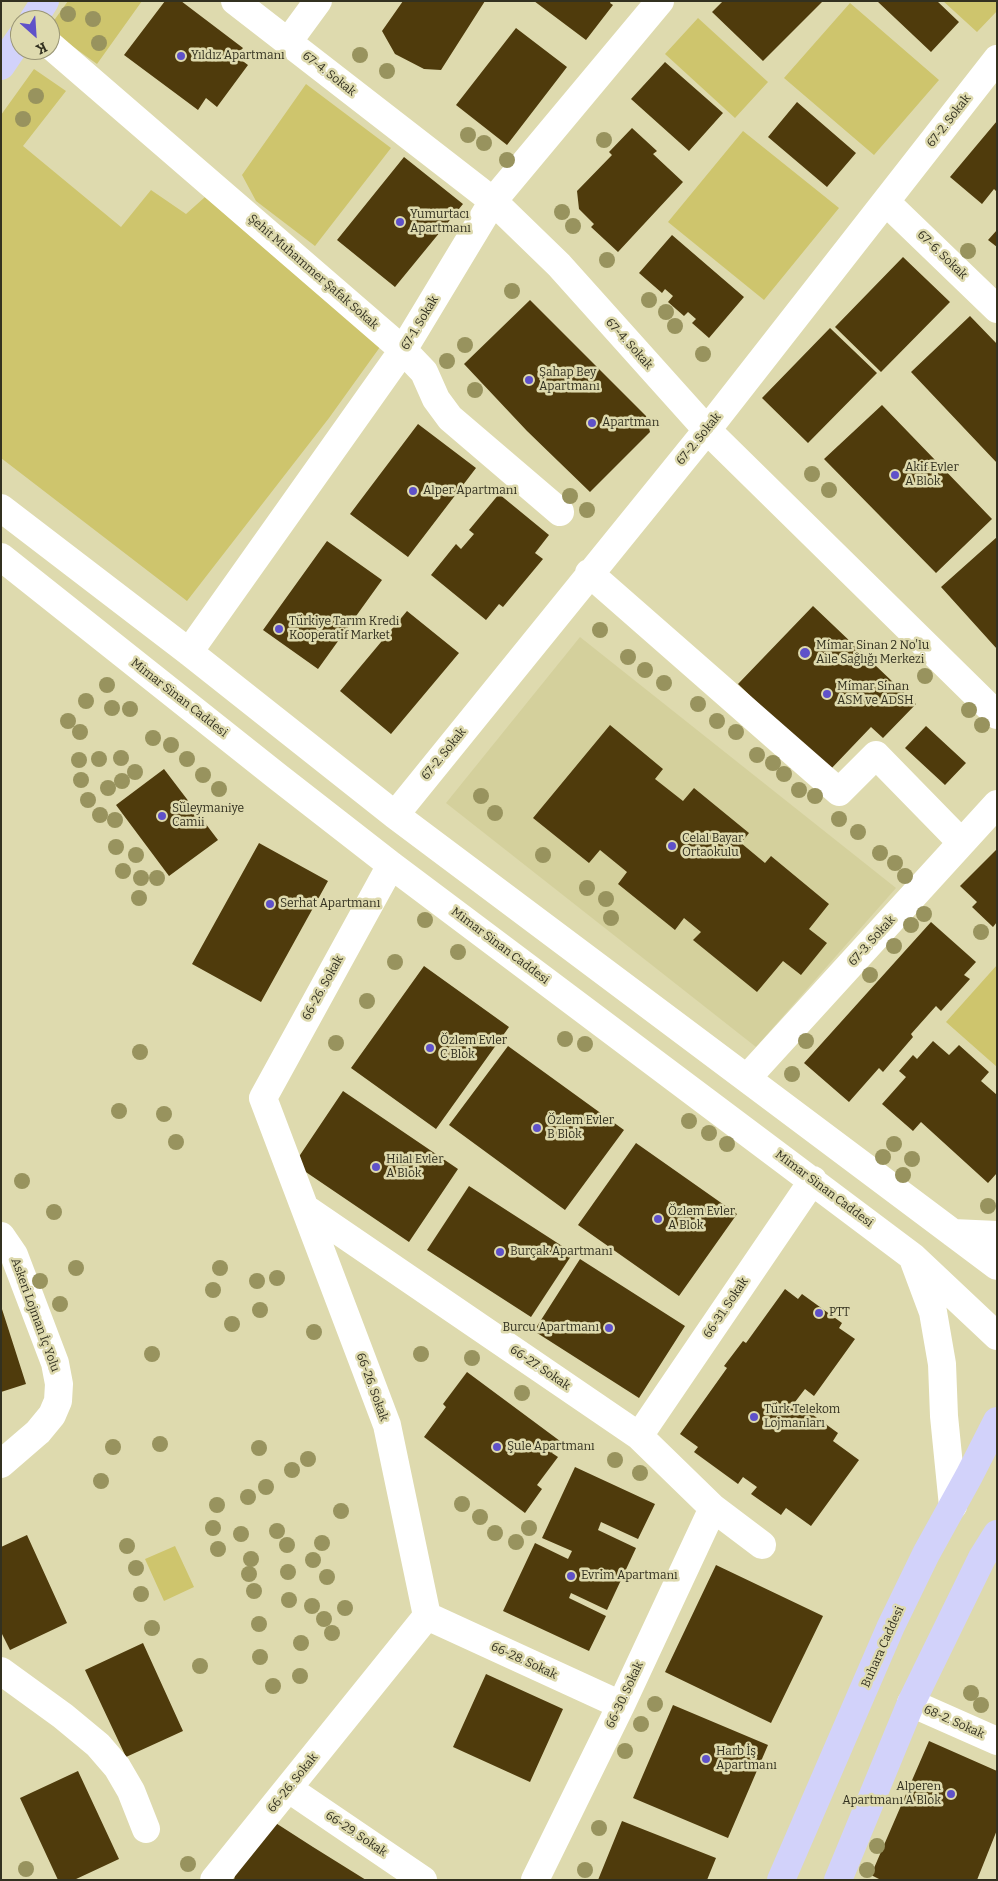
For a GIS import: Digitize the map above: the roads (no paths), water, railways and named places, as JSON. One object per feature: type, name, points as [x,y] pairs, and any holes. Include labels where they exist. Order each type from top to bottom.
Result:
[{"type":"main road","points":[[1,66],[10,53]]},
{"type":"main road","name":"Buhara Caddesi","points":[[781,1880],[891,1626],[926,1554],[997,1421]]},
{"type":"main road","points":[[838,1880],[911,1703],[974,1575],[997,1534]]},
{"type":"street","name":"67-4. Sokak","points":[[235,1],[494,201],[559,265],[707,430],[997,716]]},
{"type":"street","points":[[288,42],[318,1]]},
{"type":"street","name":"67-1. Sokak","points":[[188,652],[404,350],[494,201],[660,1]]},
{"type":"street","name":"Şehit Muhammer Şafak Sokak","points":[[60,54],[404,350],[424,372],[436,399],[450,418],[560,512]]},
{"type":"street","name":"67-2. Sokak","points":[[395,815],[707,430],[997,59]]},
{"type":"street","name":"67-6. Sokak","points":[[886,202],[997,308]]},
{"type":"street","points":[[1,508],[395,815],[997,1266]]},
{"type":"street","name":"Mimar Sinan Caddesi","points":[[1,557],[284,782],[913,1257],[997,1336]]},
{"type":"street","points":[[590,573],[838,792],[876,755],[961,842]]},
{"type":"street","name":"67-3. Sokak","points":[[748,1078],[997,804]]},
{"type":"street","name":"66-26. Sokak","points":[[214,1880],[427,1616],[387,1425],[262,1098],[391,864]]},
{"type":"street","name":"66-31. Sokak","points":[[639,1436],[813,1180]]},
{"type":"street","name":"66-27. Sokak","points":[[305,1208],[639,1436],[713,1508],[762,1545]]},
{"type":"street","points":[[953,1233],[997,1235]]},
{"type":"street","name":"Askeri Lojman İç Yolu","points":[[1,1236],[14,1255],[56,1363],[59,1384],[58,1401],[52,1415],[38,1432],[1,1464]]},
{"type":"street","points":[[913,1257],[933,1312],[942,1364],[944,1416],[952,1506]]},
{"type":"street","name":"66-30. Sokak","points":[[535,1880],[621,1705],[713,1508]]},
{"type":"street","name":"66-28. Sokak","points":[[427,1616],[621,1705]]},
{"type":"street","points":[[1,1671],[64,1716],[98,1745],[117,1767],[130,1791],[146,1829]]},
{"type":"street","name":"68-2. Sokak","points":[[911,1703],[997,1741]]},
{"type":"street","name":"66-29. Sokak","points":[[289,1789],[423,1880]]},
{"type":"place","name":"Yıldız Apartmanı","points":[[181,56]]},
{"type":"place","name":"Yumurtacı Apartmanı","points":[[400,222]]},
{"type":"place","name":"Şahap Bey Apartmanı","points":[[529,380]]},
{"type":"place","name":"Apartman","points":[[592,423]]},
{"type":"place","name":"Akif Evler A Blok","points":[[895,475]]},
{"type":"place","name":"Alper Apartmanı","points":[[413,491]]},
{"type":"place","name":"Türkiye Tarım Kredi Kooperatif Market","points":[[279,629]]},
{"type":"place","name":"Mimar Sinan 2 No'lu Aile Sağlığı Merkezi","points":[[805,653]]},
{"type":"place","name":"Mimar Sinan ASM ve ADSH","points":[[827,694]]},
{"type":"place","name":"Süleymaniye Camii","points":[[162,816]]},
{"type":"place","name":"Celal Bayar Ortaokulu","points":[[672,846]]},
{"type":"place","name":"Serhat Apartmanı","points":[[270,904]]},
{"type":"place","name":"Özlem Evler C Blok","points":[[430,1048]]},
{"type":"place","name":"Özlem Evler B Blok","points":[[537,1128]]},
{"type":"place","name":"Hilal Evler A Blok","points":[[376,1167]]},
{"type":"place","name":"Özlem Evler A Blok","points":[[658,1219]]},
{"type":"place","name":"Burçak Apartmanı","points":[[500,1252]]},
{"type":"place","name":"PTT","points":[[819,1313]]},
{"type":"place","name":"Burcu Apartmanı","points":[[609,1328]]},
{"type":"place","name":"Türk Telekom Lojmanları","points":[[754,1417]]},
{"type":"place","name":"Şule Apartmanı","points":[[497,1447]]},
{"type":"place","name":"Evrim Apartmanı","points":[[571,1576]]},
{"type":"place","name":"Harb İş Apartmanı","points":[[706,1759]]},
{"type":"place","name":"Alperen Apartmanı A Blok","points":[[951,1794]]}]
